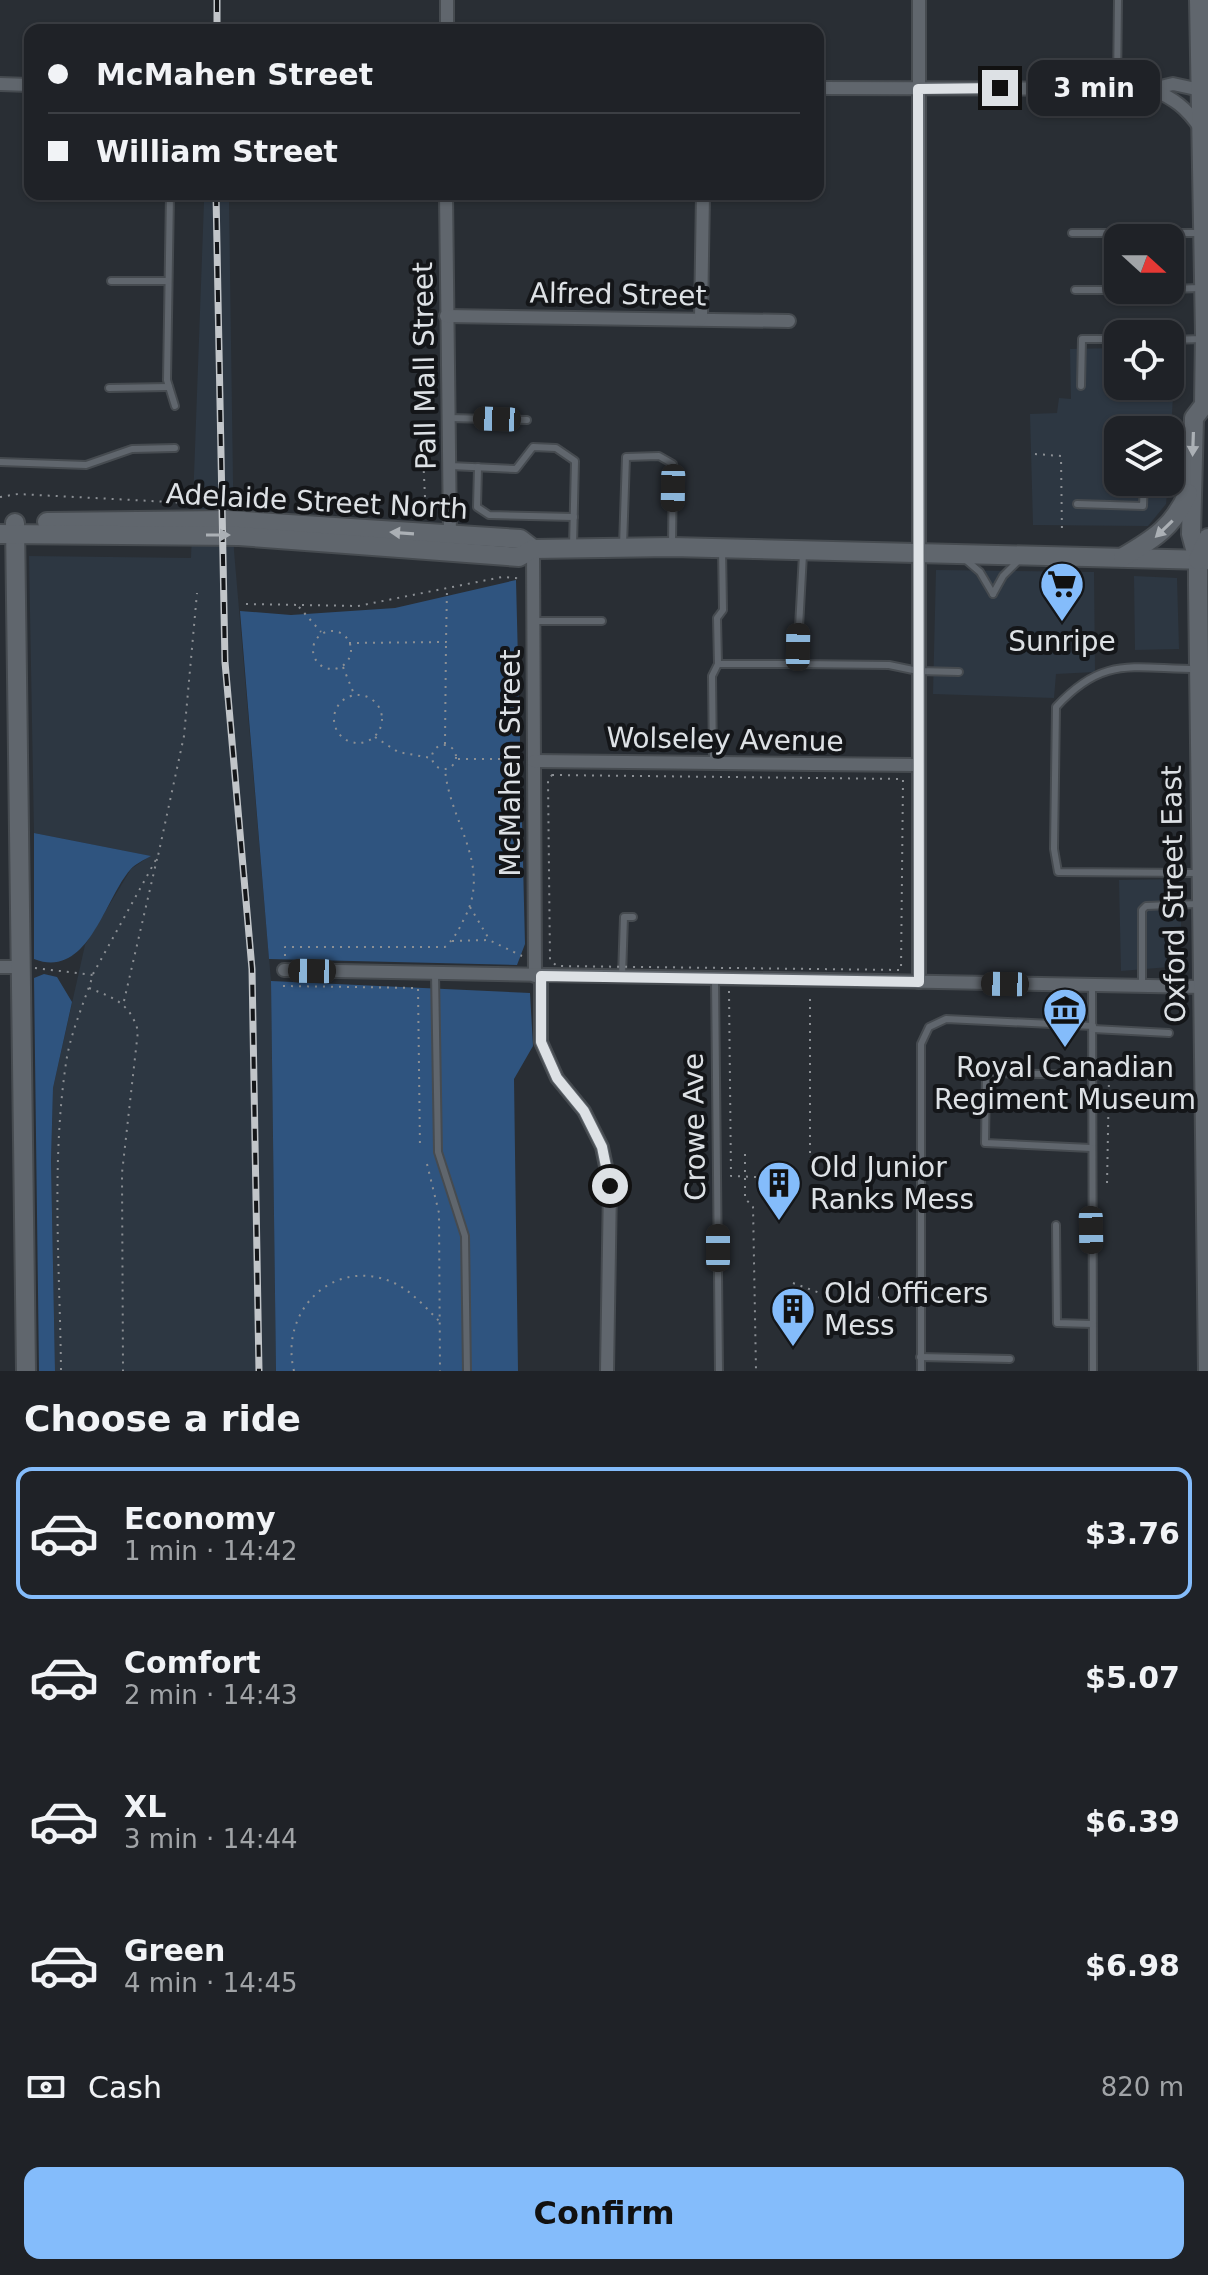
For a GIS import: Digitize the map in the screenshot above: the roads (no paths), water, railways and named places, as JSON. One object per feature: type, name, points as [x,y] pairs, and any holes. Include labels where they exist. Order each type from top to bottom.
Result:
[{"type":"main road","name":"Oxford Street East","points":[[1199,0],[1204,55],[1201,129],[1206,408],[1194,418],[1191,534],[1203,560]]},
{"type":"main road","points":[[1121,558],[1163,532],[1183,508],[1192,486]]},
{"type":"main road","name":"Adelaide Street North","points":[[8,528],[227,520],[520,539],[533,549]]},
{"type":"main road","name":"Adelaide Street North","points":[[8,528],[239,536],[519,557],[533,549],[672,547],[1203,560]]},
{"type":"main road","points":[[8,528],[23,967],[26,1371]]},
{"type":"main road","name":"Oxford Street East","points":[[1208,538],[1203,560],[1198,669],[1203,728],[1201,904],[1208,1371]]},
{"type":"street","points":[[447,0],[447,24]]},
{"type":"street","points":[[919,0],[916,765],[919,982]]},
{"type":"street","points":[[0,84],[24,85]]},
{"type":"street","points":[[1152,89],[1173,84],[1204,91]]},
{"type":"street","points":[[824,88],[1152,89],[1169,94],[1184,106],[1201,129]]},
{"type":"street","name":"Pall Mall Street","points":[[446,200],[450,536]]},
{"type":"street","points":[[701,319],[703,200]]},
{"type":"street","name":"Alfred Street","points":[[446,316],[789,321]]},
{"type":"street","name":"McMahen Street","points":[[533,549],[534,761],[541,1042],[557,1078],[584,1111],[602,1147],[610,1186],[607,1371]]},
{"type":"street","name":"Wolseley Avenue","points":[[534,761],[916,765]]},
{"type":"street","points":[[0,967],[23,967]]},
{"type":"street","points":[[284,970],[538,976],[622,972],[715,979],[1142,986],[1204,995]]},
{"type":"lane","points":[[1117,88],[1118,0]]},
{"type":"lane","points":[[170,200],[169,387],[175,406]]},
{"type":"lane","points":[[1072,233],[1203,233]]},
{"type":"lane","points":[[111,281],[168,281]]},
{"type":"lane","points":[[1184,289],[1204,288]]},
{"type":"lane","points":[[1075,290],[1104,290]]},
{"type":"lane","points":[[1081,386],[1082,339],[1104,339]]},
{"type":"lane","points":[[1184,341],[1206,343]]},
{"type":"lane","points":[[109,388],[169,387]]},
{"type":"lane","points":[[449,418],[527,420]]},
{"type":"lane","points":[[450,466],[516,469],[533,447],[556,448],[575,461],[572,550]]},
{"type":"lane","points":[[0,462],[86,465],[132,449],[175,448]]},
{"type":"lane","points":[[623,549],[626,457],[659,456],[673,464],[672,547]]},
{"type":"lane","points":[[478,467],[477,507],[489,515],[574,517]]},
{"type":"lane","points":[[1077,504],[1143,506],[1143,496]]},
{"type":"lane","points":[[713,763],[712,676],[718,664],[717,618],[723,610],[722,548]]},
{"type":"lane","points":[[797,664],[803,551]]},
{"type":"lane","points":[[960,555],[980,572],[993,594],[1003,576],[1024,556]]},
{"type":"lane","points":[[533,621],[602,621]]},
{"type":"lane","points":[[718,664],[889,665],[918,671],[959,672]]},
{"type":"lane","points":[[1198,669],[1106,669],[1079,682],[1056,707],[1054,849],[1058,872],[1201,873]]},
{"type":"lane","points":[[1142,986],[1142,910],[1146,906],[1201,904]]},
{"type":"lane","points":[[622,972],[624,917],[633,917]]},
{"type":"lane","points":[[435,973],[438,1152],[465,1236],[467,1371]]},
{"type":"lane","name":"Crowe Ave","points":[[715,979],[719,1371]]},
{"type":"lane","points":[[1092,985],[1093,1371]]},
{"type":"lane","points":[[921,1371],[921,1044],[929,1027],[946,1019],[1169,1033]]},
{"type":"lane","points":[[1091,1148],[985,1143],[986,1073],[1092,1075]]},
{"type":"lane","points":[[1056,1225],[1057,1323],[1092,1324]]},
{"type":"lane","points":[[920,1357],[1010,1359]]},
{"type":"railway","points":[[217,0],[217,24]]},
{"type":"railway","points":[[216,200],[225,662],[252,969],[259,1371]]},
{"type":"place","name":"Sunripe","points":[[1062,623]]},
{"type":"place","name":"Royal Canadian Regiment Museum","points":[[1065,1049]]},
{"type":"place","name":"Old Junior Ranks Mess","points":[[779,1222]]},
{"type":"place","name":"Old Officers Mess","points":[[793,1348]]}]
